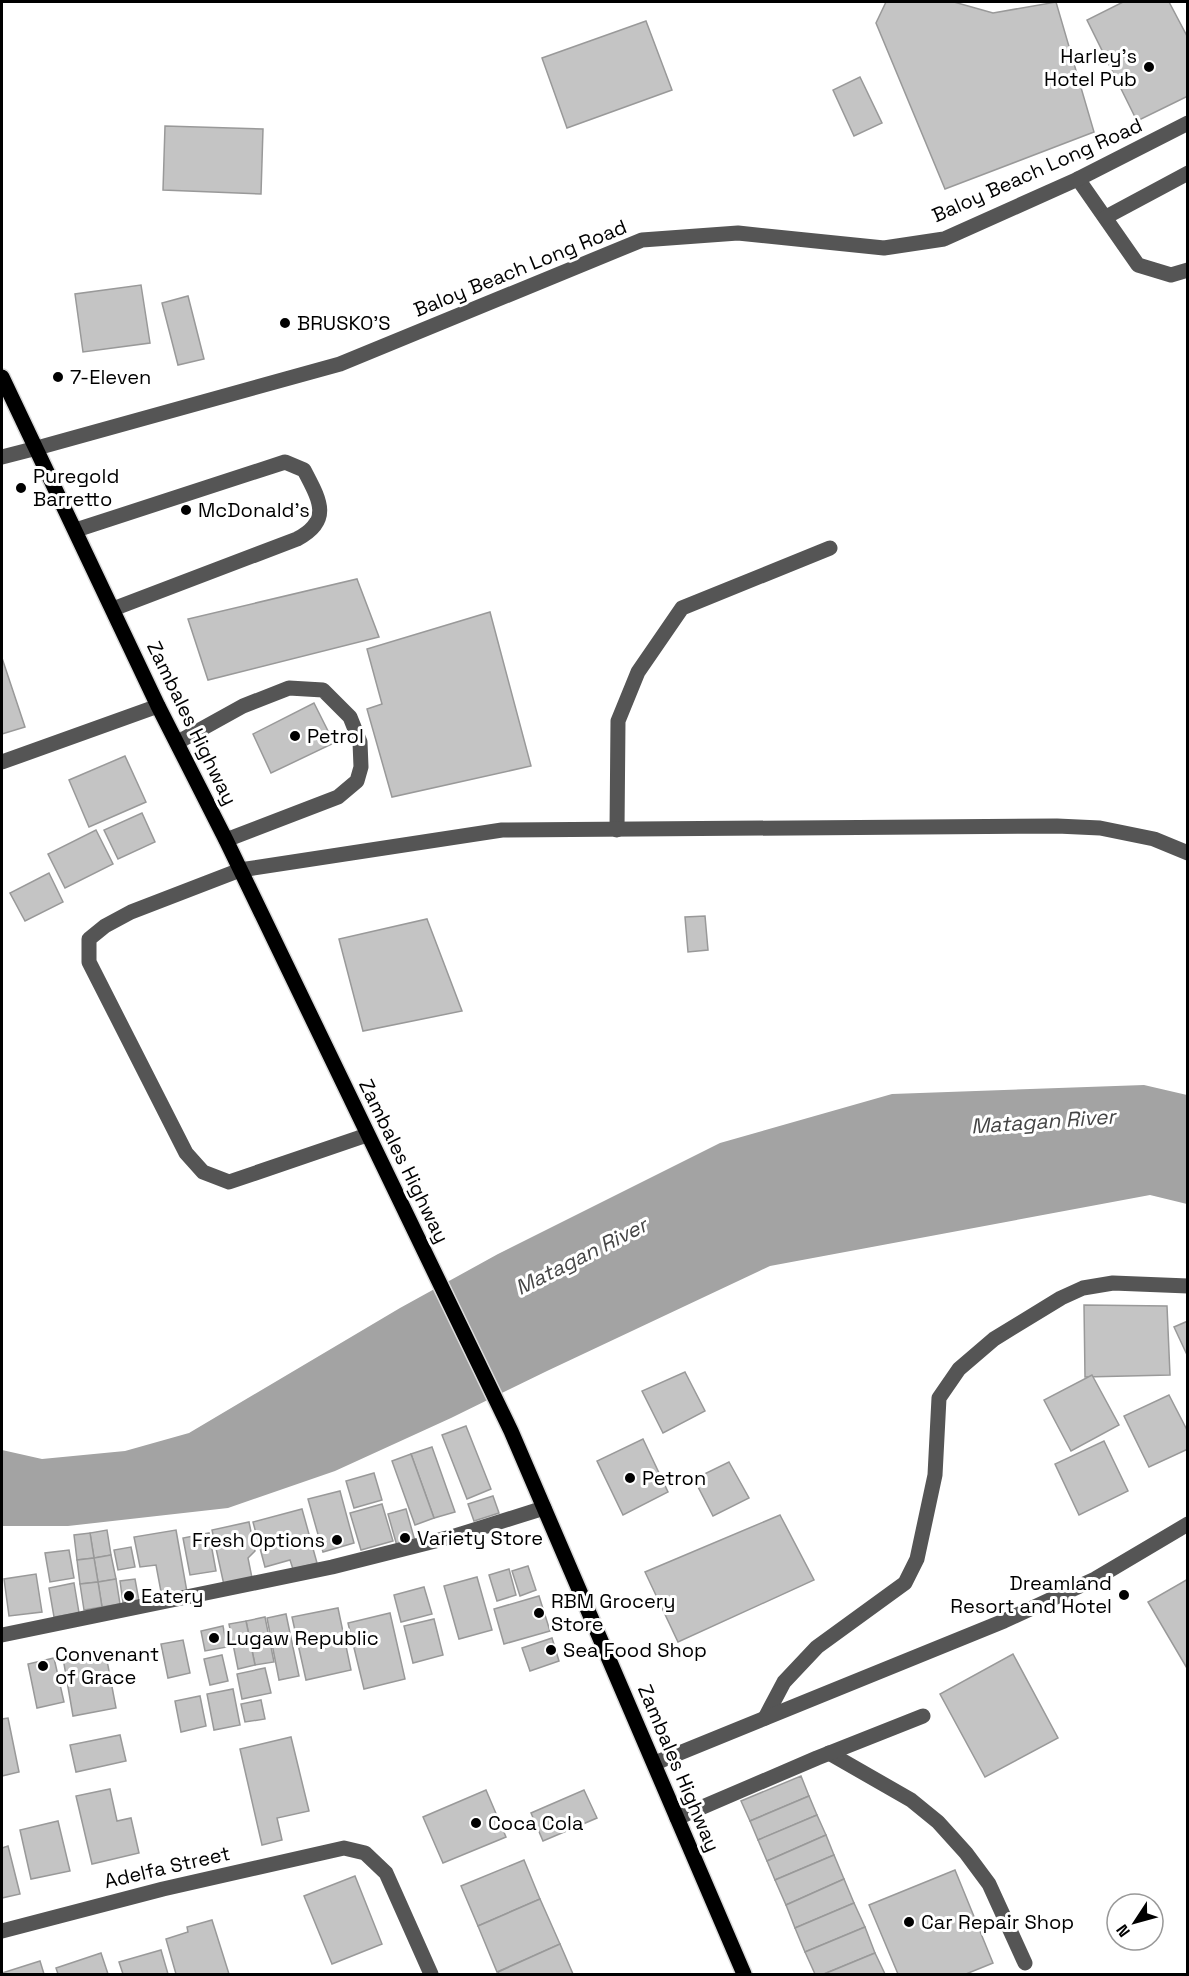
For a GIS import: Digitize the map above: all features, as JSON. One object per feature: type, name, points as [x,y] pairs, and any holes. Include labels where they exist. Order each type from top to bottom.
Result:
[{"type":"main road","name":"Zambales Highway","points":[[2,377],[158,706],[226,840],[512,1431],[744,1974]]},
{"type":"street","name":"Baloy Beach Long Road","points":[[2,457],[340,364],[642,240],[738,233],[884,248],[944,238],[1078,179],[1188,123]]},
{"type":"street","points":[[1106,217],[1188,173]]},
{"type":"street","points":[[1078,179],[1138,265],[1171,275],[1188,270]]},
{"type":"street","points":[[76,530],[285,462],[304,470],[312,485],[319,505],[320,519],[312,531],[297,539],[113,609]]},
{"type":"street","points":[[617,830],[618,720],[638,672],[682,608],[830,548]]},
{"type":"street","points":[[178,742],[243,706],[289,687],[323,690],[350,717],[360,742],[361,768],[357,781],[338,797],[226,840]]},
{"type":"street","points":[[2,762],[158,706]]},
{"type":"street","points":[[367,1135],[229,1182],[203,1172],[186,1153],[89,962],[89,939],[105,926],[131,912],[240,870],[502,830],[1057,826],[1100,828],[1154,839],[1188,853]]},
{"type":"street","points":[[765,1718],[784,1682],[818,1647],[905,1583],[917,1559],[935,1475],[939,1398],[959,1369],[994,1339],[1061,1298],[1083,1288],[1113,1283],[1188,1286]]},
{"type":"street","points":[[2,1635],[332,1567],[455,1536],[544,1508]]},
{"type":"street","points":[[655,1763],[1004,1621],[1095,1578],[1188,1524]]},
{"type":"street","points":[[677,1818],[923,1716]]},
{"type":"street","points":[[829,1754],[911,1800],[938,1822],[966,1853],[989,1884],[1025,1963]]},
{"type":"street","name":"Adelfa Street","points":[[2,1931],[163,1888],[344,1848],[364,1853],[387,1874],[431,1974]]},
{"type":"water","name":"Matagan River","points":[[1144,1085],[1187,1095],[1187,1204],[1150,1195],[770,1266],[335,1471],[228,1508],[68,1526],[2,1526],[2,1450],[42,1459],[125,1451],[189,1433],[400,1308],[498,1254],[720,1143],[892,1094]]},
{"type":"building","points":[[886,2],[954,2],[993,13],[1056,2],[1094,132],[945,189],[876,23]]},
{"type":"building","name":"Harley's Hotel Pub","points":[[1123,2],[1169,2],[1188,38],[1188,96],[1137,121],[1087,20]]},
{"type":"building","points":[[646,21],[672,90],[567,128],[542,58]]},
{"type":"building","points":[[860,77],[882,123],[854,136],[833,90]]},
{"type":"building","points":[[165,126],[263,129],[261,194],[163,190]]},
{"type":"building","points":[[141,285],[150,343],[83,352],[75,294]]},
{"type":"building","points":[[188,296],[204,359],[178,365],[162,303]]},
{"type":"building","points":[[357,579],[379,637],[208,680],[188,619]]},
{"type":"building","points":[[490,612],[531,766],[392,797],[367,709],[382,704],[367,649]]},
{"type":"building","points":[[2,658],[25,727],[2,734]]},
{"type":"building","points":[[314,703],[334,743],[271,773],[253,734]]},
{"type":"building","points":[[125,756],[146,802],[89,827],[69,780]]},
{"type":"building","points":[[142,813],[155,842],[118,859],[104,830]]},
{"type":"building","points":[[96,830],[113,864],[65,888],[48,854]]},
{"type":"building","points":[[49,873],[63,902],[25,921],[10,893]]},
{"type":"building","points":[[705,916],[708,950],[688,952],[685,917]]},
{"type":"building","points":[[427,919],[462,1011],[363,1031],[339,939]]},
{"type":"building","points":[[1084,1305],[1167,1306],[1170,1375],[1085,1377]]},
{"type":"building","points":[[1188,1321],[1188,1357],[1174,1327]]},
{"type":"building","points":[[685,1372],[705,1411],[663,1433],[642,1391]]},
{"type":"building","points":[[1092,1375],[1119,1425],[1071,1451],[1044,1400]]},
{"type":"building","points":[[1169,1395],[1188,1432],[1188,1449],[1149,1467],[1124,1416]]},
{"type":"building","points":[[466,1426],[491,1489],[467,1499],[442,1435]]},
{"type":"building","points":[[643,1439],[668,1492],[623,1515],[597,1461]]},
{"type":"building","points":[[1104,1441],[1128,1491],[1079,1515],[1055,1464]]},
{"type":"building","points":[[432,1447],[455,1512],[434,1518],[411,1454]]},
{"type":"building","points":[[411,1454],[434,1518],[415,1525],[392,1461]]},
{"type":"building","points":[[729,1462],[749,1498],[713,1516],[694,1479]]},
{"type":"building","points":[[374,1473],[382,1500],[354,1508],[346,1481]]},
{"type":"building","points":[[340,1491],[354,1543],[323,1552],[308,1499]]},
{"type":"building","points":[[493,1496],[499,1513],[474,1521],[468,1504]]},
{"type":"building","points":[[382,1504],[393,1541],[361,1550],[350,1513]]},
{"type":"building","points":[[302,1509],[317,1563],[293,1569],[290,1560],[265,1567],[253,1522]]},
{"type":"building","points":[[406,1509],[415,1541],[397,1546],[388,1514]]},
{"type":"building","points":[[780,1515],[814,1580],[678,1642],[645,1572]]},
{"type":"building","points":[[249,1522],[255,1551],[248,1558],[252,1578],[224,1585],[212,1530]]},
{"type":"building","points":[[107,1530],[111,1555],[94,1558],[90,1533]]},
{"type":"building","points":[[176,1530],[187,1592],[162,1597],[156,1565],[140,1567],[134,1537]]},
{"type":"building","points":[[90,1533],[94,1558],[77,1560],[74,1535]]},
{"type":"building","points":[[209,1533],[216,1571],[190,1575],[183,1538]]},
{"type":"building","points":[[131,1547],[135,1567],[118,1570],[114,1550]]},
{"type":"building","points":[[69,1550],[74,1578],[50,1582],[45,1553]]},
{"type":"building","points":[[111,1555],[116,1579],[98,1582],[94,1558]]},
{"type":"building","points":[[94,1558],[98,1582],[80,1584],[77,1560]]},
{"type":"building","points":[[528,1566],[536,1590],[520,1596],[512,1571]]},
{"type":"building","points":[[509,1569],[516,1595],[497,1601],[489,1575]]},
{"type":"building","points":[[36,1574],[42,1612],[9,1616],[4,1579]]},
{"type":"building","points":[[477,1577],[492,1630],[459,1639],[444,1586]]},
{"type":"building","points":[[116,1579],[120,1604],[102,1607],[98,1582]]},
{"type":"building","points":[[135,1579],[139,1601],[123,1603],[120,1581]]},
{"type":"building","points":[[1188,1579],[1188,1670],[1148,1602]]},
{"type":"building","points":[[98,1582],[102,1607],[84,1610],[80,1584]]},
{"type":"building","points":[[74,1583],[79,1613],[54,1617],[49,1588]]},
{"type":"building","points":[[424,1587],[432,1614],[401,1622],[394,1595]]},
{"type":"building","points":[[539,1596],[550,1631],[504,1644],[494,1609]]},
{"type":"building","points":[[338,1608],[351,1670],[306,1680],[292,1617]]},
{"type":"building","points":[[390,1613],[405,1679],[364,1689],[348,1623]]},
{"type":"building","points":[[286,1614],[299,1676],[279,1680],[267,1618]]},
{"type":"building","points":[[265,1617],[274,1662],[255,1665],[246,1621]]},
{"type":"building","points":[[434,1619],[443,1655],[413,1663],[404,1626]]},
{"type":"building","points":[[246,1621],[255,1665],[238,1669],[229,1624]]},
{"type":"building","points":[[223,1626],[227,1647],[205,1651],[201,1631]]},
{"type":"building","points":[[552,1638],[559,1661],[530,1671],[522,1648]]},
{"type":"building","points":[[183,1640],[190,1673],[168,1678],[161,1644]]},
{"type":"building","points":[[105,1650],[116,1708],[73,1716],[63,1658]]},
{"type":"building","points":[[1013,1654],[1058,1738],[985,1777],[940,1694]]},
{"type":"building","points":[[222,1655],[228,1681],[210,1685],[204,1659]]},
{"type":"building","points":[[54,1658],[64,1702],[37,1708],[28,1664]]},
{"type":"building","points":[[265,1668],[271,1693],[242,1699],[237,1674]]},
{"type":"building","points":[[233,1689],[240,1725],[214,1730],[207,1694]]},
{"type":"building","points":[[200,1696],[206,1726],[181,1732],[175,1701]]},
{"type":"building","points":[[261,1700],[265,1719],[245,1722],[241,1704]]},
{"type":"building","points":[[8,1718],[19,1772],[2,1776],[2,1719]]},
{"type":"building","points":[[120,1735],[126,1761],[76,1772],[70,1745]]},
{"type":"building","points":[[291,1737],[309,1811],[277,1818],[282,1840],[262,1845],[240,1749]]},
{"type":"building","points":[[801,1776],[809,1796],[750,1821],[741,1801]]},
{"type":"building","points":[[110,1789],[117,1821],[131,1818],[139,1853],[92,1864],[76,1796]]},
{"type":"building","points":[[486,1790],[506,1837],[443,1863],[423,1817]]},
{"type":"building","points":[[584,1790],[597,1818],[543,1841],[531,1813]]},
{"type":"building","points":[[809,1796],[817,1815],[758,1840],[750,1821]]},
{"type":"building","points":[[817,1815],[826,1835],[767,1861],[758,1840]]},
{"type":"building","points":[[58,1821],[70,1871],[31,1879],[20,1830]]},
{"type":"building","points":[[826,1835],[834,1855],[775,1880],[767,1861]]},
{"type":"building","points":[[8,1846],[20,1894],[2,1898],[2,1848]]},
{"type":"building","points":[[834,1855],[844,1879],[786,1905],[775,1880]]},
{"type":"building","points":[[524,1860],[540,1899],[478,1926],[461,1886]]},
{"type":"building","points":[[955,1870],[993,1963],[966,1974],[898,1974],[869,1905]]},
{"type":"building","points":[[355,1876],[382,1944],[332,1964],[304,1896]]},
{"type":"building","points":[[844,1879],[854,1903],[795,1928],[786,1905]]},
{"type":"building","points":[[540,1899],[560,1944],[497,1972],[478,1926]]},
{"type":"building","points":[[854,1903],[865,1927],[805,1952],[795,1928]]},
{"type":"building","points":[[212,1920],[229,1974],[176,1974],[166,1939],[188,1932],[187,1927]]},
{"type":"building","points":[[865,1927],[875,1953],[824,1974],[815,1974],[805,1952]]},
{"type":"building","points":[[560,1944],[573,1974],[499,1974],[498,1972]]},
{"type":"building","points":[[161,1950],[168,1974],[123,1974],[119,1962]]},
{"type":"building","points":[[101,1953],[108,1974],[58,1974],[56,1968]]},
{"type":"building","points":[[875,1953],[885,1974],[824,1974]]},
{"type":"building","points":[[40,1961],[44,1974],[2,1974],[2,1973]]},
{"type":"place","name":"Harley's Hotel Pub","points":[[1149,67]]},
{"type":"place","name":"BRUSKO'S","points":[[285,323]]},
{"type":"place","name":"7-Eleven","points":[[58,377]]},
{"type":"place","name":"Puregold Barretto","points":[[21,488]]},
{"type":"place","name":"McDonald's","points":[[186,510]]},
{"type":"place","name":"Petrol","points":[[295,736]]},
{"type":"place","name":"Petron","points":[[630,1478]]},
{"type":"place","name":"Variety Store","points":[[405,1538]]},
{"type":"place","name":"Fresh Options","points":[[337,1540]]},
{"type":"place","name":"Dreamland Resort and Hotel","points":[[1124,1595]]},
{"type":"place","name":"Eatery","points":[[129,1596]]},
{"type":"place","name":"RBM Grocery Store","points":[[539,1613]]},
{"type":"place","name":"Lugaw Republic","points":[[214,1638]]},
{"type":"place","name":"Sea Food Shop","points":[[551,1650]]},
{"type":"place","name":"Convenant of Grace","points":[[43,1666]]},
{"type":"place","name":"Coca Cola","points":[[476,1823]]},
{"type":"place","name":"Car Repair Shop","points":[[909,1922]]}]
